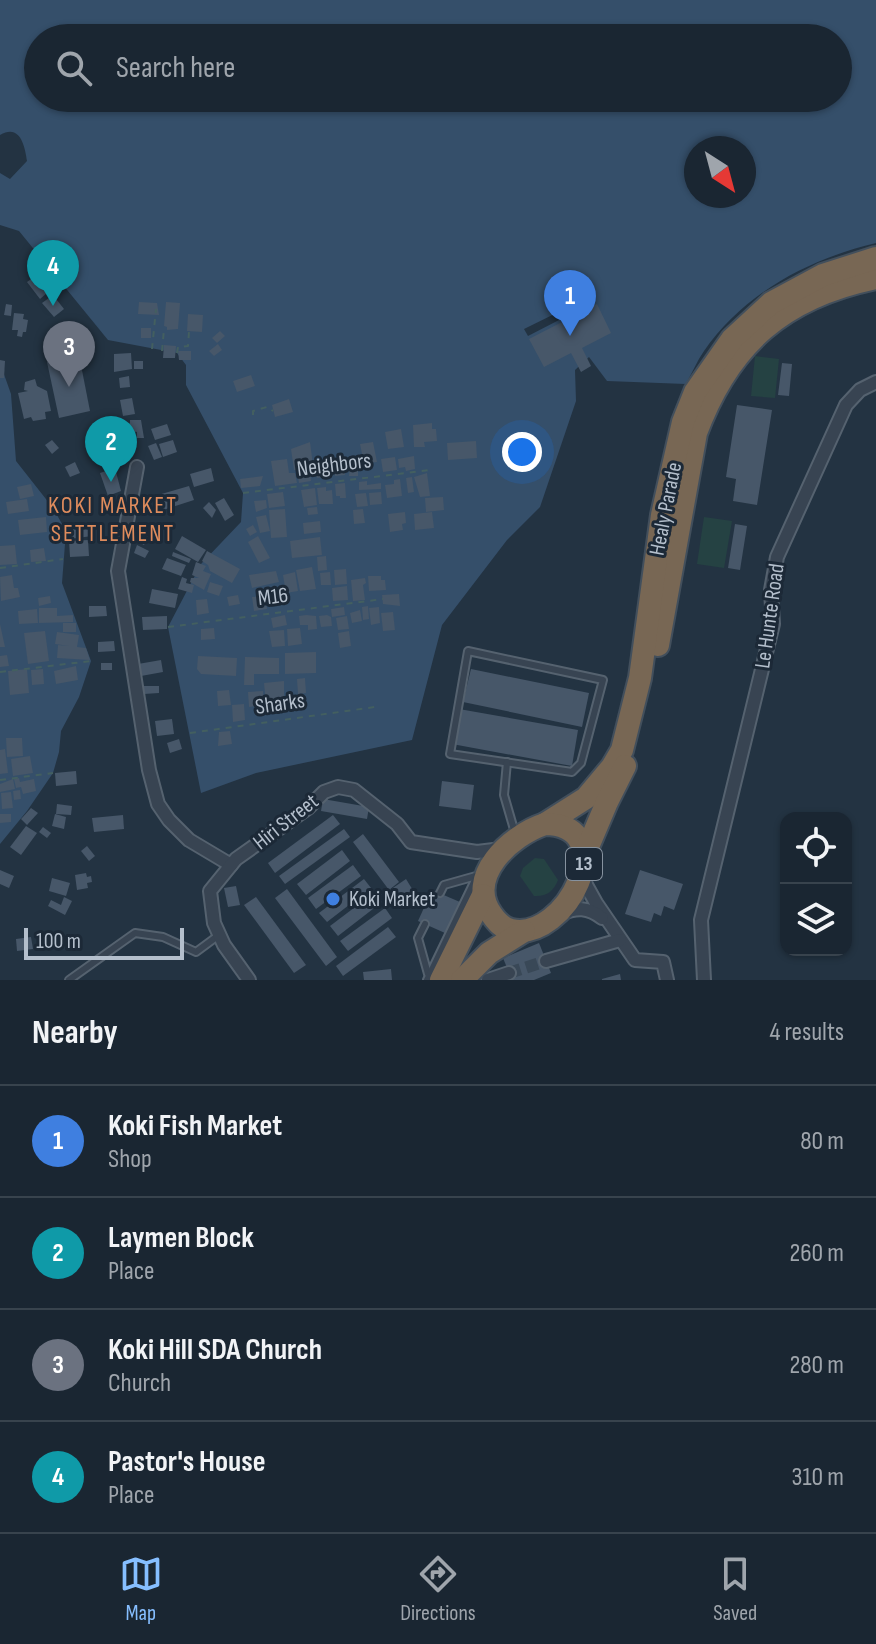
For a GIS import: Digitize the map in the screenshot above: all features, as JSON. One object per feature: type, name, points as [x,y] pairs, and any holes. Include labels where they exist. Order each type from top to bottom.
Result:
[{"type":"highway","name":"Healy Parade","points":[[545,824],[586,798],[622,750],[640,678],[662,515],[683,422],[695,392],[732,339],[771,303],[823,275],[876,258]]},
{"type":"highway","name":"Healy Parade","points":[[583,865],[607,802],[641,732],[696,433],[711,396],[725,371],[751,338],[787,311],[816,295],[876,278]]},
{"type":"highway","name":"13","points":[[462,980],[489,953],[538,926],[564,907],[583,865],[579,840],[570,830],[545,824],[510,843]]},
{"type":"highway","points":[[432,978],[482,881],[493,862],[510,843]]},
{"type":"highway","points":[[482,881],[487,909],[498,923],[510,930],[524,931]]},
{"type":"street","name":"Le Hunte Road","points":[[704,980],[701,920],[773,624],[771,590],[777,557],[846,405],[860,390],[876,382]]},
{"type":"street","points":[[137,467],[118,571],[149,770],[158,804],[169,820],[189,840],[231,865]]},
{"type":"street","name":"Hiri Street","points":[[249,980],[219,935],[214,923],[210,891],[231,865],[308,808],[324,792],[338,787],[354,790],[397,824],[411,842],[477,852],[510,843]]},
{"type":"street","points":[[583,865],[608,922],[620,940],[635,960],[663,962],[667,980]]},
{"type":"street","points":[[551,917],[572,909],[588,909],[608,922]]},
{"type":"street","points":[[546,961],[620,940]]},
{"type":"street","points":[[488,980],[509,973]]},
{"type":"lane","points":[[468,651],[603,680],[581,763],[572,772],[507,762],[450,754],[468,651]]},
{"type":"lane","points":[[507,762],[504,795],[510,843]]},
{"type":"lane","points":[[440,893],[444,885],[482,881]]},
{"type":"lane","points":[[425,924],[418,938],[432,978]]},
{"type":"lane","points":[[69,980],[135,933],[163,937],[196,952],[219,935]]},
{"type":"path","points":[[152,349],[156,309]]},
{"type":"path","points":[[162,351],[164,329]]},
{"type":"path","points":[[177,353],[178,347],[188,346],[189,332]]},
{"type":"path","points":[[253,415],[253,411],[267,407],[273,411]]},
{"type":"path","name":"Neighbors","points":[[243,493],[430,470]]},
{"type":"path","points":[[0,568],[63,559]]},
{"type":"path","name":"M16","points":[[168,627],[383,599]]},
{"type":"path","points":[[0,672],[91,661]]},
{"type":"path","name":"Sharks","points":[[190,733],[375,707]]},
{"type":"path","points":[[0,780],[53,773]]},
{"type":"green space","points":[[755,356],[779,359],[775,398],[751,396]]},
{"type":"green space","points":[[704,517],[732,521],[724,568],[697,564]]},
{"type":"green space","points":[[535,858],[544,859],[558,880],[549,892],[538,896],[534,896],[520,876],[523,868]]},
{"type":"water","points":[[0,0],[876,0],[876,243],[826,258],[758,296],[720,330],[701,355],[686,384],[607,381],[589,357],[575,370],[576,401],[540,507],[507,540],[442,625],[412,740],[256,773],[201,793],[168,627],[201,564],[241,522],[243,493],[186,385],[186,365],[177,353],[108,340],[19,231],[0,225],[0,173],[10,179],[27,161],[23,143],[12,132],[0,135]]},
{"type":"water","points":[[0,363],[11,394],[16,461],[53,508],[66,531],[62,583],[91,661],[79,697],[61,731],[53,773],[0,844]]},
{"type":"pier","points":[[589,297],[592,303],[528,336],[524,329]]},
{"type":"building","points":[[34,277],[47,293],[40,299],[27,282]]},
{"type":"building","points":[[53,295],[64,309],[54,317],[42,303]]},
{"type":"building","points":[[139,302],[157,303],[159,315],[138,314]]},
{"type":"building","points":[[166,302],[180,303],[178,329],[167,330],[164,326]]},
{"type":"building","points":[[6,304],[12,305],[11,316],[4,315]]},
{"type":"building","points":[[597,304],[611,333],[582,348],[591,366],[581,372],[571,353],[544,367],[529,339]]},
{"type":"building","points":[[14,313],[24,314],[23,319],[28,320],[22,337],[17,336],[18,330],[12,330]]},
{"type":"building","points":[[188,314],[203,315],[202,332],[187,331]]},
{"type":"building","points":[[141,328],[151,328],[151,338],[141,338]]},
{"type":"building","points":[[220,331],[225,336],[217,343],[212,338]]},
{"type":"building","points":[[218,344],[222,350],[214,356],[209,351]]},
{"type":"building","points":[[164,345],[176,346],[175,358],[163,358]]},
{"type":"building","points":[[178,351],[191,351],[191,360],[179,360]]},
{"type":"building","points":[[131,353],[132,369],[114,372],[114,354]]},
{"type":"building","points":[[79,355],[90,411],[59,418],[47,362]]},
{"type":"building","points":[[0,360],[5,361],[4,378],[0,378]]},
{"type":"building","points":[[134,361],[143,361],[143,369],[134,369]]},
{"type":"building","points":[[782,363],[792,364],[789,396],[778,395]]},
{"type":"building","points":[[251,375],[255,386],[237,392],[233,381]]},
{"type":"building","points":[[129,376],[130,387],[120,388],[119,378]]},
{"type":"building","points":[[35,379],[37,386],[47,391],[51,411],[45,412],[46,419],[33,421],[31,417],[24,419],[18,393],[28,391],[24,390],[25,382]]},
{"type":"building","points":[[132,398],[135,414],[123,416],[120,400]]},
{"type":"building","points":[[289,399],[293,412],[275,417],[272,405]]},
{"type":"building","points":[[737,405],[772,410],[757,505],[733,501],[736,479],[726,477]]},
{"type":"building","points":[[130,420],[141,420],[144,438],[137,438],[137,432],[130,431]]},
{"type":"building","points":[[432,423],[437,441],[424,442],[425,447],[414,447],[413,425]]},
{"type":"building","points":[[167,424],[171,435],[155,440],[151,429]]},
{"type":"building","points":[[119,425],[129,425],[128,447],[117,446],[116,456],[96,454],[97,439],[118,441]]},
{"type":"building","points":[[401,429],[404,447],[388,449],[385,432]]},
{"type":"building","points":[[52,440],[59,448],[52,454],[45,445]]},
{"type":"building","points":[[173,440],[177,452],[163,457],[159,444]]},
{"type":"building","points":[[476,441],[477,458],[448,460],[447,443]]},
{"type":"building","points":[[310,442],[314,473],[310,473],[311,481],[299,483],[291,449]]},
{"type":"building","points":[[373,442],[377,462],[364,464],[360,444]]},
{"type":"building","points":[[156,443],[162,457],[154,460],[148,446]]},
{"type":"building","points":[[414,456],[415,469],[406,471],[405,467],[399,468],[398,459]]},
{"type":"building","points":[[395,457],[397,470],[383,472],[381,459]]},
{"type":"building","points":[[287,459],[289,473],[295,473],[297,483],[275,486],[271,461]]},
{"type":"building","points":[[343,460],[345,475],[335,476],[333,462]]},
{"type":"building","points":[[75,462],[80,473],[70,477],[65,467]]},
{"type":"building","points":[[350,463],[358,464],[358,476],[349,476]]},
{"type":"building","points":[[115,468],[121,491],[108,496],[100,473]]},
{"type":"building","points":[[211,468],[214,481],[194,487],[190,474]]},
{"type":"building","points":[[327,468],[329,476],[317,478],[315,469]]},
{"type":"building","points":[[427,473],[430,496],[420,497],[414,477]]},
{"type":"building","points":[[263,476],[260,486],[241,488],[240,479]]},
{"type":"building","points":[[412,477],[414,492],[408,493],[406,478]]},
{"type":"building","points":[[400,479],[402,496],[387,498],[385,485],[394,484],[394,480]]},
{"type":"building","points":[[367,481],[367,485],[381,483],[381,489],[359,490],[359,482]]},
{"type":"building","points":[[345,483],[346,498],[336,496],[335,484]]},
{"type":"building","points":[[31,484],[34,496],[20,499],[17,487]]},
{"type":"building","points":[[189,486],[194,500],[163,510],[158,495]]},
{"type":"building","points":[[326,487],[326,491],[332,490],[333,504],[319,504],[317,488]]},
{"type":"building","points":[[315,488],[317,505],[304,507],[301,490]]},
{"type":"building","points":[[283,492],[285,506],[269,508],[267,494]]},
{"type":"building","points":[[381,492],[382,504],[370,505],[369,493]]},
{"type":"building","points":[[366,493],[368,506],[357,507],[355,494]]},
{"type":"building","points":[[443,497],[444,510],[426,512],[425,498]]},
{"type":"building","points":[[224,498],[234,515],[225,521],[215,503]]},
{"type":"building","points":[[27,499],[29,511],[8,514],[6,502]]},
{"type":"building","points":[[266,500],[267,508],[256,512],[254,501]]},
{"type":"building","points":[[209,502],[216,510],[212,518],[203,508]]},
{"type":"building","points":[[317,507],[318,514],[308,515],[307,508]]},
{"type":"building","points":[[285,509],[287,537],[271,538],[269,510]]},
{"type":"building","points":[[363,509],[365,523],[354,524],[353,510]]},
{"type":"building","points":[[405,512],[403,530],[390,532],[388,514]]},
{"type":"building","points":[[432,512],[434,528],[415,530],[414,514]]},
{"type":"building","points":[[266,515],[270,531],[260,533],[256,517]]},
{"type":"building","points":[[46,517],[47,532],[20,535],[18,520]]},
{"type":"building","points":[[320,521],[321,532],[304,534],[303,523]]},
{"type":"building","points":[[90,522],[92,536],[70,539],[68,525]]},
{"type":"building","points":[[735,524],[747,526],[740,570],[728,568]]},
{"type":"building","points":[[253,525],[257,532],[250,536],[246,529]]},
{"type":"building","points":[[138,535],[147,539],[144,545],[135,540]]},
{"type":"building","points":[[182,536],[206,550],[198,562],[175,549]]},
{"type":"building","points":[[258,536],[270,558],[259,563],[248,542]]},
{"type":"building","points":[[320,537],[322,555],[292,558],[290,541]]},
{"type":"building","points":[[88,540],[89,556],[70,557],[69,541]]},
{"type":"building","points":[[15,545],[17,564],[0,565],[0,546]]},
{"type":"building","points":[[137,545],[149,551],[145,558],[134,553]]},
{"type":"building","points":[[44,548],[46,561],[31,562],[30,550]]},
{"type":"building","points":[[207,551],[240,569],[232,583],[210,571],[202,561]]},
{"type":"building","points":[[173,552],[191,559],[189,563],[172,556]]},
{"type":"building","points":[[326,556],[327,570],[318,571],[317,557]]},
{"type":"building","points":[[167,558],[186,565],[181,576],[162,569]]},
{"type":"building","points":[[196,562],[206,566],[203,571],[211,574],[204,590],[190,582],[191,578],[199,578],[192,575]]},
{"type":"building","points":[[312,567],[316,589],[300,591],[296,570]]},
{"type":"building","points":[[346,569],[347,584],[335,585],[334,570]]},
{"type":"building","points":[[276,571],[279,582],[252,588],[249,575]]},
{"type":"building","points":[[295,572],[298,591],[286,593],[283,575]]},
{"type":"building","points":[[330,572],[331,585],[321,585],[320,573]]},
{"type":"building","points":[[12,575],[14,588],[18,588],[20,597],[1,601],[0,577]]},
{"type":"building","points":[[368,576],[381,576],[381,580],[385,580],[386,590],[369,591]]},
{"type":"building","points":[[182,577],[187,579],[186,583],[194,585],[192,593],[178,589]]},
{"type":"building","points":[[365,578],[365,600],[353,601],[351,580]]},
{"type":"building","points":[[210,582],[223,586],[219,596],[207,592]]},
{"type":"building","points":[[347,586],[348,600],[333,601],[332,588]]},
{"type":"building","points":[[152,589],[178,594],[175,608],[149,603]]},
{"type":"building","points":[[399,594],[400,606],[383,604],[382,595]]},
{"type":"building","points":[[238,595],[240,604],[229,606],[227,597]]},
{"type":"building","points":[[50,596],[51,603],[39,606],[38,598]]},
{"type":"building","points":[[265,596],[267,609],[254,611],[252,597]]},
{"type":"building","points":[[207,599],[209,613],[197,615],[196,600]]},
{"type":"building","points":[[89,606],[106,606],[107,616],[89,617]]},
{"type":"building","points":[[368,606],[369,619],[363,620],[362,607]]},
{"type":"building","points":[[344,607],[345,615],[332,617],[331,609]]},
{"type":"building","points":[[379,607],[380,623],[371,625],[369,608]]},
{"type":"building","points":[[39,608],[57,608],[57,616],[73,615],[73,622],[39,623]]},
{"type":"building","points":[[37,609],[38,623],[19,624],[18,611]]},
{"type":"building","points":[[360,610],[362,621],[352,623],[350,613]]},
{"type":"building","points":[[393,612],[395,630],[383,631],[381,613]]},
{"type":"building","points":[[285,615],[287,625],[273,628],[271,618]]},
{"type":"building","points":[[167,616],[167,629],[143,630],[142,617]]},
{"type":"building","points":[[299,616],[316,616],[317,629],[308,630],[308,625],[300,625]]},
{"type":"building","points":[[319,616],[331,617],[332,626],[321,627]]},
{"type":"building","points":[[347,616],[349,629],[338,630],[336,618]]},
{"type":"building","points":[[63,623],[76,623],[76,632],[63,632]]},
{"type":"building","points":[[0,624],[5,647],[0,647]]},
{"type":"building","points":[[214,628],[215,639],[201,640],[201,629]]},
{"type":"building","points":[[300,628],[302,644],[288,646],[287,629]]},
{"type":"building","points":[[284,630],[285,646],[272,647],[269,631]]},
{"type":"building","points":[[45,631],[49,661],[28,664],[24,633]]},
{"type":"building","points":[[349,631],[351,646],[340,648],[338,633]]},
{"type":"building","points":[[57,632],[79,635],[77,647],[86,648],[90,660],[57,658],[58,645],[69,646],[55,644]]},
{"type":"building","points":[[114,641],[115,651],[98,652],[98,642]]},
{"type":"building","points":[[316,652],[316,673],[285,674],[285,653]]},
{"type":"building","points":[[7,655],[9,666],[0,667],[0,656]]},
{"type":"building","points":[[198,656],[237,658],[236,676],[201,674],[197,669]]},
{"type":"building","points":[[245,657],[279,658],[279,674],[254,674],[254,685],[244,685]]},
{"type":"building","points":[[161,660],[163,672],[141,676],[138,664]]},
{"type":"building","points":[[101,663],[112,663],[112,670],[101,670]]},
{"type":"building","points":[[76,666],[78,680],[56,684],[54,671]]},
{"type":"building","points":[[27,669],[29,693],[10,695],[8,671]]},
{"type":"building","points":[[43,669],[44,684],[32,685],[31,670]]},
{"type":"building","points":[[471,669],[589,693],[582,727],[463,702]]},
{"type":"building","points":[[305,678],[306,693],[298,694],[297,679]]},
{"type":"building","points":[[284,681],[284,702],[266,704],[264,683]]},
{"type":"building","points":[[144,686],[159,686],[159,693],[144,694]]},
{"type":"building","points":[[229,690],[231,705],[218,706],[217,691]]},
{"type":"building","points":[[263,691],[264,705],[249,707],[248,692]]},
{"type":"building","points":[[244,704],[245,720],[233,722],[232,705]]},
{"type":"building","points":[[459,709],[578,730],[572,766],[452,744]]},
{"type":"building","points":[[172,719],[174,734],[157,736],[155,721]]},
{"type":"building","points":[[230,731],[232,744],[218,746],[219,732]]},
{"type":"building","points":[[6,738],[22,738],[23,756],[7,757]]},
{"type":"building","points":[[179,739],[182,749],[170,753],[167,743]]},
{"type":"building","points":[[5,749],[8,773],[0,774],[0,750]]},
{"type":"building","points":[[30,756],[33,773],[13,776],[11,759]]},
{"type":"building","points":[[76,771],[77,784],[56,786],[55,773]]},
{"type":"building","points":[[19,778],[20,782],[34,779],[36,791],[23,794],[21,787],[16,788],[14,779]]},
{"type":"building","points":[[13,779],[15,789],[0,792],[0,784]]},
{"type":"building","points":[[442,781],[474,785],[471,810],[439,806]]},
{"type":"building","points":[[20,790],[21,799],[14,800],[13,791]]},
{"type":"building","points":[[11,792],[13,808],[2,809],[1,793]]},
{"type":"building","points":[[323,799],[369,807],[367,819],[321,811]]},
{"type":"building","points":[[57,804],[72,806],[71,815],[56,814]]},
{"type":"building","points":[[31,808],[38,813],[27,825],[21,819]]},
{"type":"building","points":[[0,814],[11,814],[11,822],[0,823]]},
{"type":"building","points":[[55,814],[66,817],[64,829],[52,826]]},
{"type":"building","points":[[123,815],[124,829],[94,832],[92,818]]},
{"type":"building","points":[[333,815],[340,824],[275,873],[268,863]]},
{"type":"building","points":[[26,826],[37,833],[21,855],[10,847]]},
{"type":"building","points":[[43,827],[51,833],[47,838],[39,832]]},
{"type":"building","points":[[344,829],[350,837],[285,884],[279,876]]},
{"type":"building","points":[[363,834],[399,882],[389,890],[353,842]]},
{"type":"building","points":[[87,846],[95,856],[89,861],[81,851]]},
{"type":"building","points":[[342,850],[350,861],[306,895],[297,884]]},
{"type":"building","points":[[353,865],[361,876],[316,909],[308,898]]},
{"type":"building","points":[[0,870],[14,876],[9,888],[0,884]]},
{"type":"building","points":[[640,870],[683,884],[674,910],[664,906],[661,916],[654,913],[651,922],[625,914]]},
{"type":"building","points":[[86,873],[87,877],[91,876],[92,882],[87,883],[88,888],[77,890],[75,875]]},
{"type":"building","points":[[52,878],[70,883],[66,896],[49,891]]},
{"type":"building","points":[[364,879],[371,888],[327,922],[319,913]]},
{"type":"building","points":[[406,879],[414,892],[396,905],[387,892]]},
{"type":"building","points":[[236,886],[240,905],[228,907],[224,888]]},
{"type":"building","points":[[287,889],[337,957],[326,966],[275,898]]},
{"type":"building","points":[[432,890],[460,902],[445,933],[418,921]]},
{"type":"building","points":[[375,892],[382,902],[338,936],[330,926]]},
{"type":"building","points":[[64,897],[72,901],[65,915],[48,906],[51,900],[61,905]]},
{"type":"building","points":[[256,897],[306,965],[294,973],[244,905]]},
{"type":"building","points":[[385,908],[392,918],[348,951],[340,941]]},
{"type":"building","points":[[388,927],[396,937],[343,976],[336,966]]},
{"type":"building","points":[[31,937],[33,949],[17,951],[16,939]]},
{"type":"building","points":[[539,943],[551,973],[534,980],[512,980],[503,958]]},
{"type":"building","points":[[391,969],[392,980],[364,980],[363,972]]},
{"type":"building","points":[[620,974],[621,980],[602,980],[602,979]]},
{"type":"tunnel","points":[[509,973],[546,961]]},
{"type":"place","name":"Pastor's House","points":[[53,306]]},
{"type":"place","name":"Koki Fish Market","points":[[570,336]]},
{"type":"place","name":"Koki Hill SDA Church","points":[[69,387]]},
{"type":"place","name":"Laymen Block","points":[[111,482]]},
{"type":"place","name":"Koki Market","points":[[333,899]]},
{"type":"district","name":"KOKI MARKET SETTLEMENT","points":[[113,519]]}]
